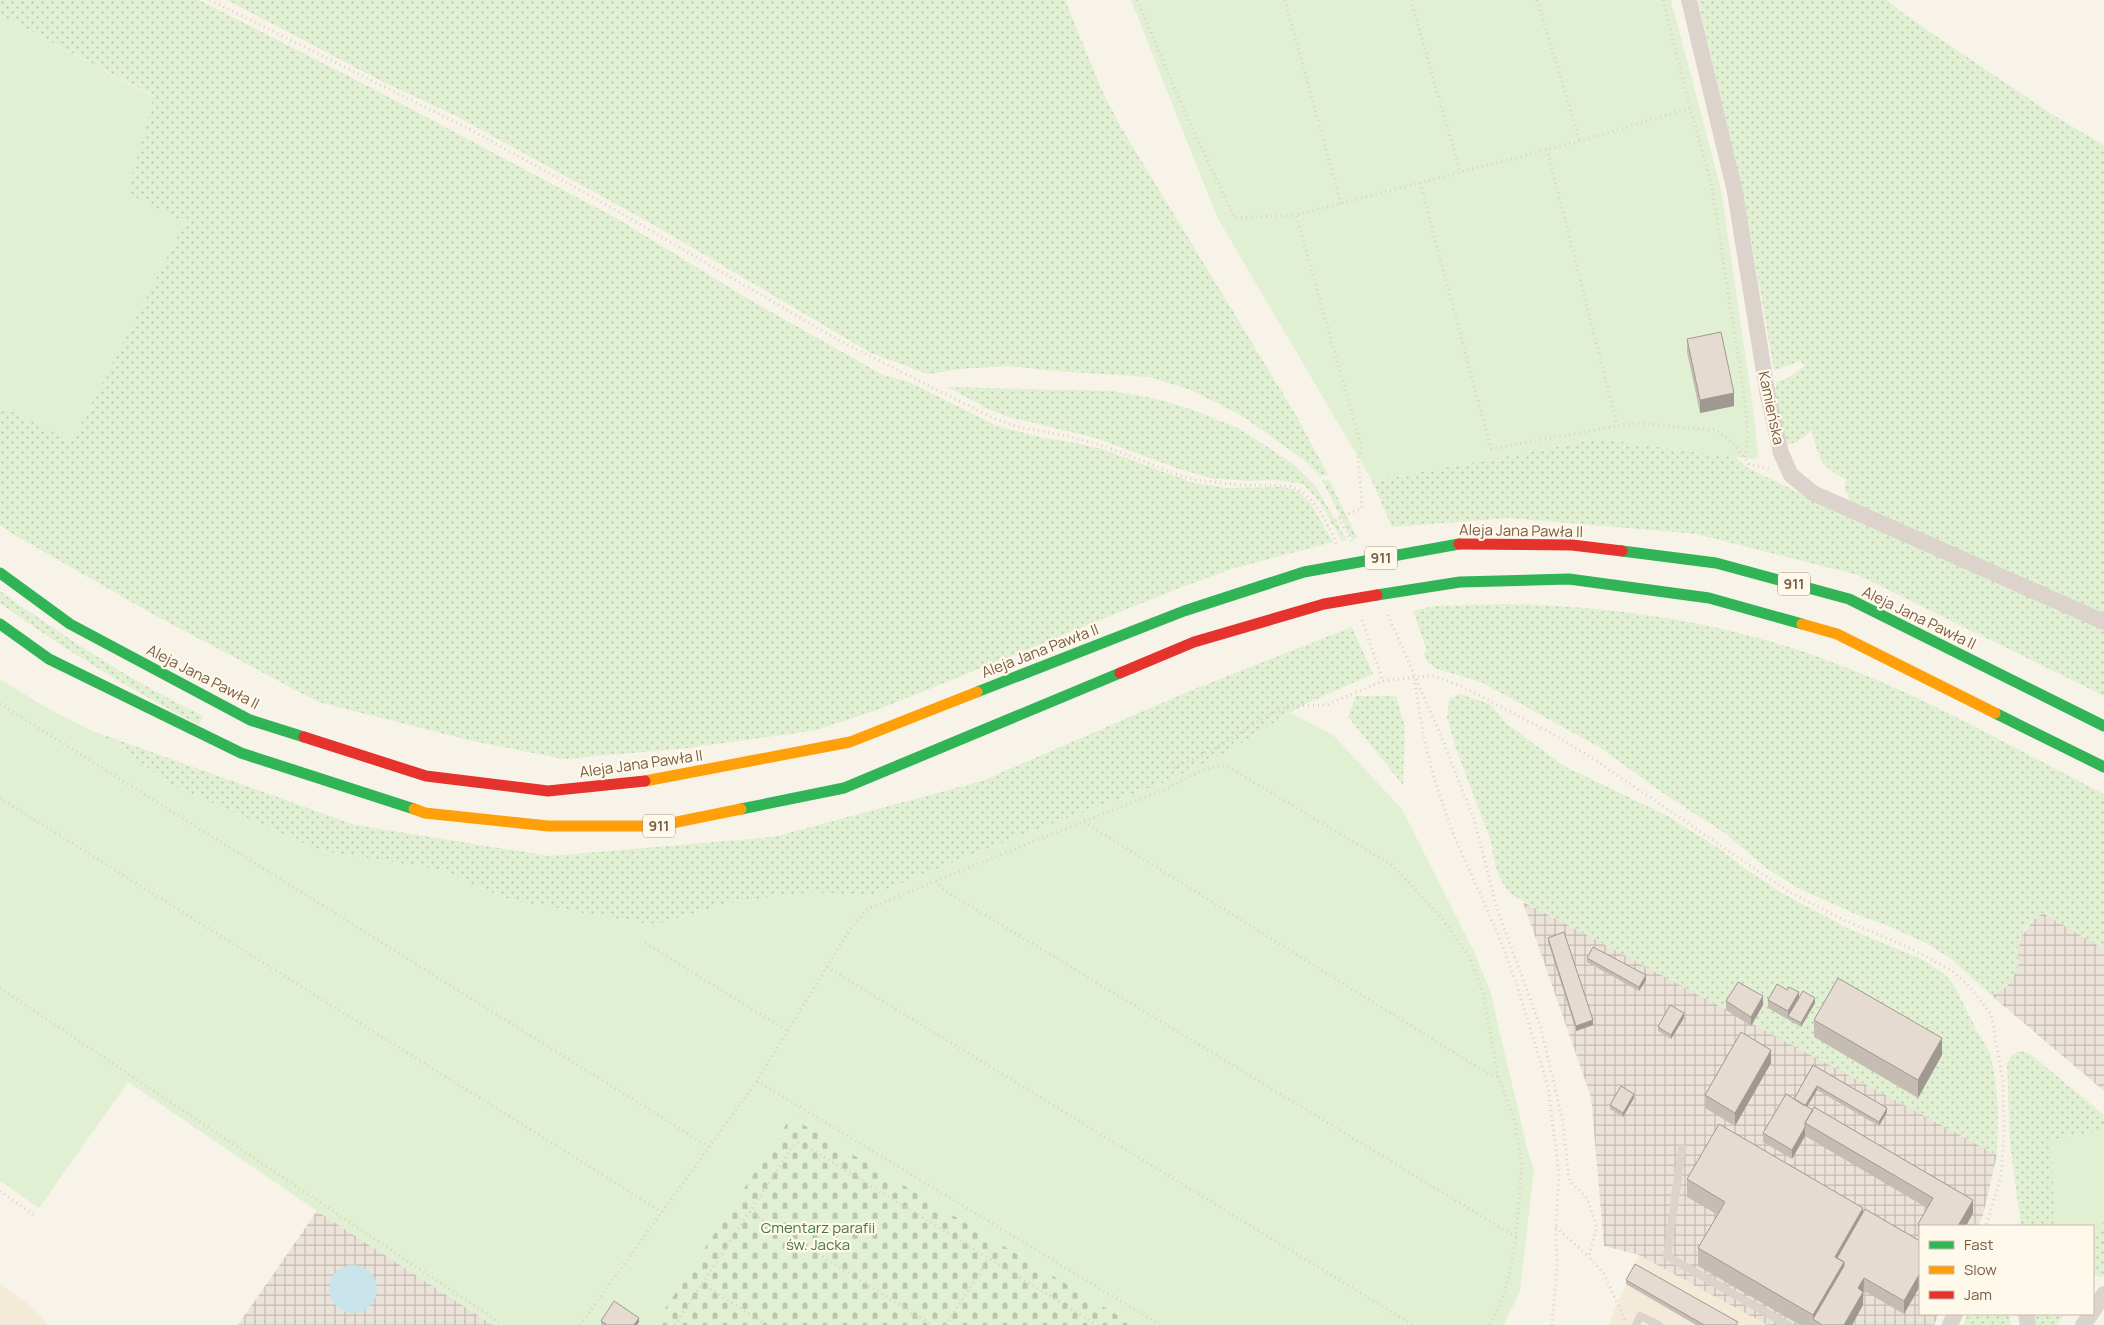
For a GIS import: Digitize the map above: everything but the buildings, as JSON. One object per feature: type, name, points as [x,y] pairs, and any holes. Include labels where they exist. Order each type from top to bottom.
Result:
[{"type":"main road","name":"Aleja Jana Pawła II","points":[[0,573],[70,624],[250,720],[426,776],[548,791],[660,780],[850,742],[1184,611],[1304,572],[1457,544],[1572,545],[1716,563],[1849,599],[2104,726]]},
{"type":"main road","name":"911","points":[[0,624],[49,659],[241,753],[426,813],[548,826],[657,826],[844,788],[1194,642],[1324,604],[1460,582],[1569,579],[1709,598],[1828,631],[2104,767]]},
{"type":"street","name":"Kamieńska","points":[[1688,0],[1736,192],[1767,390],[1780,452],[1791,475],[1821,496],[2104,622]]},
{"type":"street","points":[[2094,1309],[2104,1294]]},
{"type":"lane","points":[[1682,1148],[1667,1256],[1788,1325]]},
{"type":"lane","points":[[1636,1325],[1640,1316],[1659,1325]]},
{"type":"path","points":[[210,0],[467,128],[598,200],[842,342],[991,417],[1018,427],[1067,436],[1104,446],[1195,480],[1240,485],[1290,486]]},
{"type":"path","points":[[1137,0],[1185,113],[1235,218],[1296,216],[1580,140],[1690,108]]},
{"type":"path","points":[[1285,0],[1341,204]]},
{"type":"path","points":[[1411,0],[1460,172]]},
{"type":"path","points":[[1537,0],[1580,140]]},
{"type":"path","points":[[1420,183],[1491,449],[1633,422],[1716,430],[1732,443],[1745,458],[1748,437],[1744,394],[1711,182],[1663,0]]},
{"type":"path","points":[[1547,149],[1617,425]]},
{"type":"path","points":[[1296,216],[1362,449],[1358,457],[1362,508],[1339,518],[1327,526]]},
{"type":"path","points":[[1339,518],[1354,546]]},
{"type":"path","points":[[1384,606],[1441,736],[1475,822],[1496,909],[1541,1028],[1563,1123],[1569,1180],[1587,1198],[1597,1227],[1589,1256]]},
{"type":"path","points":[[1174,768],[1218,746],[1268,715],[1288,706],[1326,705],[1383,681],[1426,676],[1441,678],[1503,706],[1592,758],[1789,892],[1846,921],[1910,948],[1952,971],[1969,986],[1991,1014],[2003,1081],[2004,1130],[2001,1176],[1986,1225]]},
{"type":"path","points":[[1414,677],[1424,738],[1435,781],[1454,833],[1501,942],[1517,985],[1548,1087],[1559,1174],[1556,1227],[1557,1266],[1552,1325]]},
{"type":"path","points":[[0,704],[709,1148]]},
{"type":"path","points":[[580,1325],[757,1081],[850,929],[866,910],[936,880],[1168,788],[1219,765],[1228,767],[1392,865],[1440,916],[1470,958],[1483,993],[1498,1076],[1514,1119],[1522,1164],[1516,1237],[1503,1298],[1490,1325]]},
{"type":"path","points":[[0,798],[662,1212]]},
{"type":"path","points":[[1083,822],[1490,1075],[1498,1076]]},
{"type":"path","points":[[936,880],[944,890],[1516,1237]]},
{"type":"path","points":[[645,943],[788,1032]]},
{"type":"path","points":[[827,967],[1414,1325]]},
{"type":"path","points":[[0,988],[503,1325]]},
{"type":"path","points":[[757,1081],[1160,1325]]},
{"type":"path","points":[[675,1325],[793,1146],[798,1143],[806,1146],[1097,1325]]},
{"type":"path","points":[[0,1191],[34,1215]]},
{"type":"path","points":[[750,1212],[932,1325]]},
{"type":"path","points":[[1556,1227],[1589,1256],[1604,1274],[1627,1325]]},
{"type":"path","points":[[946,1325],[989,1258]]},
{"type":"path","points":[[702,1284],[767,1325]]},
{"type":"shaded area","points":[[1523,902],[1742,1014],[1997,1155],[1983,1215],[1978,1225],[1919,1225],[1919,1315],[1939,1315],[1934,1325],[1767,1325],[1639,1255],[1604,1246],[1591,1097]]},
{"type":"shaded area","points":[[2043,913],[2104,949],[2104,1091],[1992,996],[2007,986],[2018,967],[2018,949],[2021,937],[2034,919]]},
{"type":"shaded area","points":[[317,1211],[493,1325],[238,1325]]},
{"type":"shaded area","points":[[1639,1255],[1767,1325],[1608,1325]]},
{"type":"shaded area","points":[[0,1284],[33,1308],[49,1325],[0,1325]]},
{"type":"green space","points":[[0,0],[199,0],[364,84],[618,219],[750,300],[883,375],[909,382],[997,426],[1044,438],[1105,450],[1191,482],[1226,488],[1283,487],[1298,491],[1311,504],[1333,542],[1235,568],[1182,587],[877,710],[817,730],[688,748],[564,759],[472,741],[318,702],[149,612],[0,525],[0,405],[72,441],[126,193],[154,96],[0,15]]},
{"type":"green space","points":[[227,0],[1065,0],[1103,93],[1122,129],[1296,415],[1328,475],[1320,476],[1304,460],[1242,416],[1191,390],[1149,377],[1008,366],[959,369],[928,374],[871,353],[652,224],[458,117],[383,82]]},
{"type":"green space","points":[[1131,0],[1671,0],[1721,189],[1755,421],[1758,458],[1752,459],[1598,439],[1372,481],[1217,217]]},
{"type":"green space","points":[[1698,0],[1887,0],[1908,17],[2053,115],[2104,145],[2104,616],[1853,506],[1844,488],[1846,479],[1825,466],[1816,447],[1812,430],[1797,442],[1786,445],[1775,393],[1776,382],[1788,378],[1805,366],[1800,361],[1774,370],[1743,193]]},
{"type":"green space","points":[[0,15],[154,97],[127,193],[185,222],[72,442],[0,405]]},
{"type":"green space","points":[[947,387],[1112,391],[1157,399],[1194,410],[1240,429],[1292,463],[1316,487],[1347,540],[1342,541],[1320,502],[1303,484],[1276,480],[1250,481],[1211,478],[1179,469],[1096,438],[1009,417],[988,409]]},
{"type":"green space","points":[[1598,439],[1735,457],[1748,468],[1818,502],[2104,626],[2104,696],[1858,575],[1696,534],[1508,518],[1392,527],[1372,481]]},
{"type":"green space","points":[[1329,479],[1357,538],[1352,539],[1322,480]]},
{"type":"green space","points":[[0,591],[99,658],[203,716],[199,725],[122,683],[48,636],[0,603]]},
{"type":"green space","points":[[1545,605],[1626,612],[1706,625],[1785,646],[1824,659],[1896,688],[2104,794],[2104,949],[2043,913],[2029,924],[2022,934],[2019,945],[2018,967],[2014,976],[1992,996],[1950,958],[1926,943],[1796,887],[1766,868],[1726,834],[1660,791],[1599,747],[1481,682],[1437,669],[1427,662],[1423,654],[1427,651],[1413,611],[1434,606]]},
{"type":"green space","points":[[1352,627],[1373,674],[1303,705],[1226,753],[1168,781],[1014,838],[870,896],[810,892],[729,903],[658,924],[642,923],[531,904],[501,897],[441,870],[321,851],[165,782],[118,744],[90,730],[355,825],[550,856],[773,837],[982,781],[1187,692]]},
{"type":"green space","points":[[0,679],[45,707],[118,744],[165,782],[321,851],[441,870],[501,897],[531,904],[642,923],[658,924],[729,903],[810,892],[870,896],[1014,838],[1168,781],[1226,753],[1290,713],[1333,735],[1402,809],[1474,952],[1490,990],[1527,1148],[1534,1169],[1520,1291],[1504,1325],[1134,1325],[791,1117],[654,1325],[493,1325],[317,1211],[128,1082],[39,1208],[0,1181]]},
{"type":"green space","points":[[1460,694],[1490,704],[1507,724],[1566,767],[1666,815],[1720,849],[1782,893],[1845,927],[1921,959],[1946,975],[1955,987],[1990,1053],[1996,1083],[1998,1114],[1997,1155],[1512,895],[1503,884],[1497,870],[1491,841],[1455,746],[1447,717],[1449,699]]},
{"type":"green space","points":[[1356,696],[1396,696],[1405,727],[1403,785],[1348,717]]},
{"type":"green space","points":[[2018,1051],[2026,1052],[2034,1057],[2104,1115],[2104,1275],[2101,1278],[2096,1275],[2094,1278],[2094,1225],[2021,1225],[2010,1143],[2007,1064],[2011,1056]]},
{"type":"green space","name":"Cmentarz parafii św. Jacka","points":[[791,1117],[1134,1325],[654,1325]]},
{"type":"green space","points":[[2104,1130],[2104,1221],[2094,1234],[2094,1225],[2054,1225],[2051,1140]]},
{"type":"green space","points":[[1968,1315],[2009,1315],[2011,1325],[1963,1325]]},
{"type":"green space","points":[[2032,1315],[2064,1315],[2056,1325],[2034,1325]]},
{"type":"water","points":[[348,1265],[358,1265],[370,1272],[377,1284],[377,1294],[370,1306],[358,1313],[348,1313],[340,1309],[333,1302],[329,1294],[329,1284],[333,1276],[340,1269]]},
{"type":"traffic: fast","points":[[977,692],[1184,611],[1304,572],[1459,544]]},
{"type":"traffic: fast","points":[[1622,551],[1716,563],[1849,599],[2104,726]]},
{"type":"traffic: fast","points":[[0,573],[70,624],[250,720],[304,737]]},
{"type":"traffic: fast","points":[[1377,595],[1460,582],[1569,579],[1709,598],[1802,624]]},
{"type":"traffic: fast","points":[[0,624],[49,659],[241,753],[414,809]]},
{"type":"traffic: fast","points":[[741,809],[844,788],[1120,673]]},
{"type":"traffic: fast","points":[[1995,713],[2104,767]]},
{"type":"traffic: slow","points":[[1802,624],[1837,634],[1995,713]]},
{"type":"traffic: slow","points":[[645,781],[850,742],[977,692]]},
{"type":"traffic: slow","points":[[414,809],[425,813],[548,826],[657,826],[741,809]]},
{"type":"traffic: jam","points":[[1459,544],[1572,545],[1622,551]]},
{"type":"traffic: jam","points":[[1120,673],[1194,642],[1324,604],[1377,595]]},
{"type":"traffic: jam","points":[[304,737],[426,776],[548,791],[645,781]]}]
